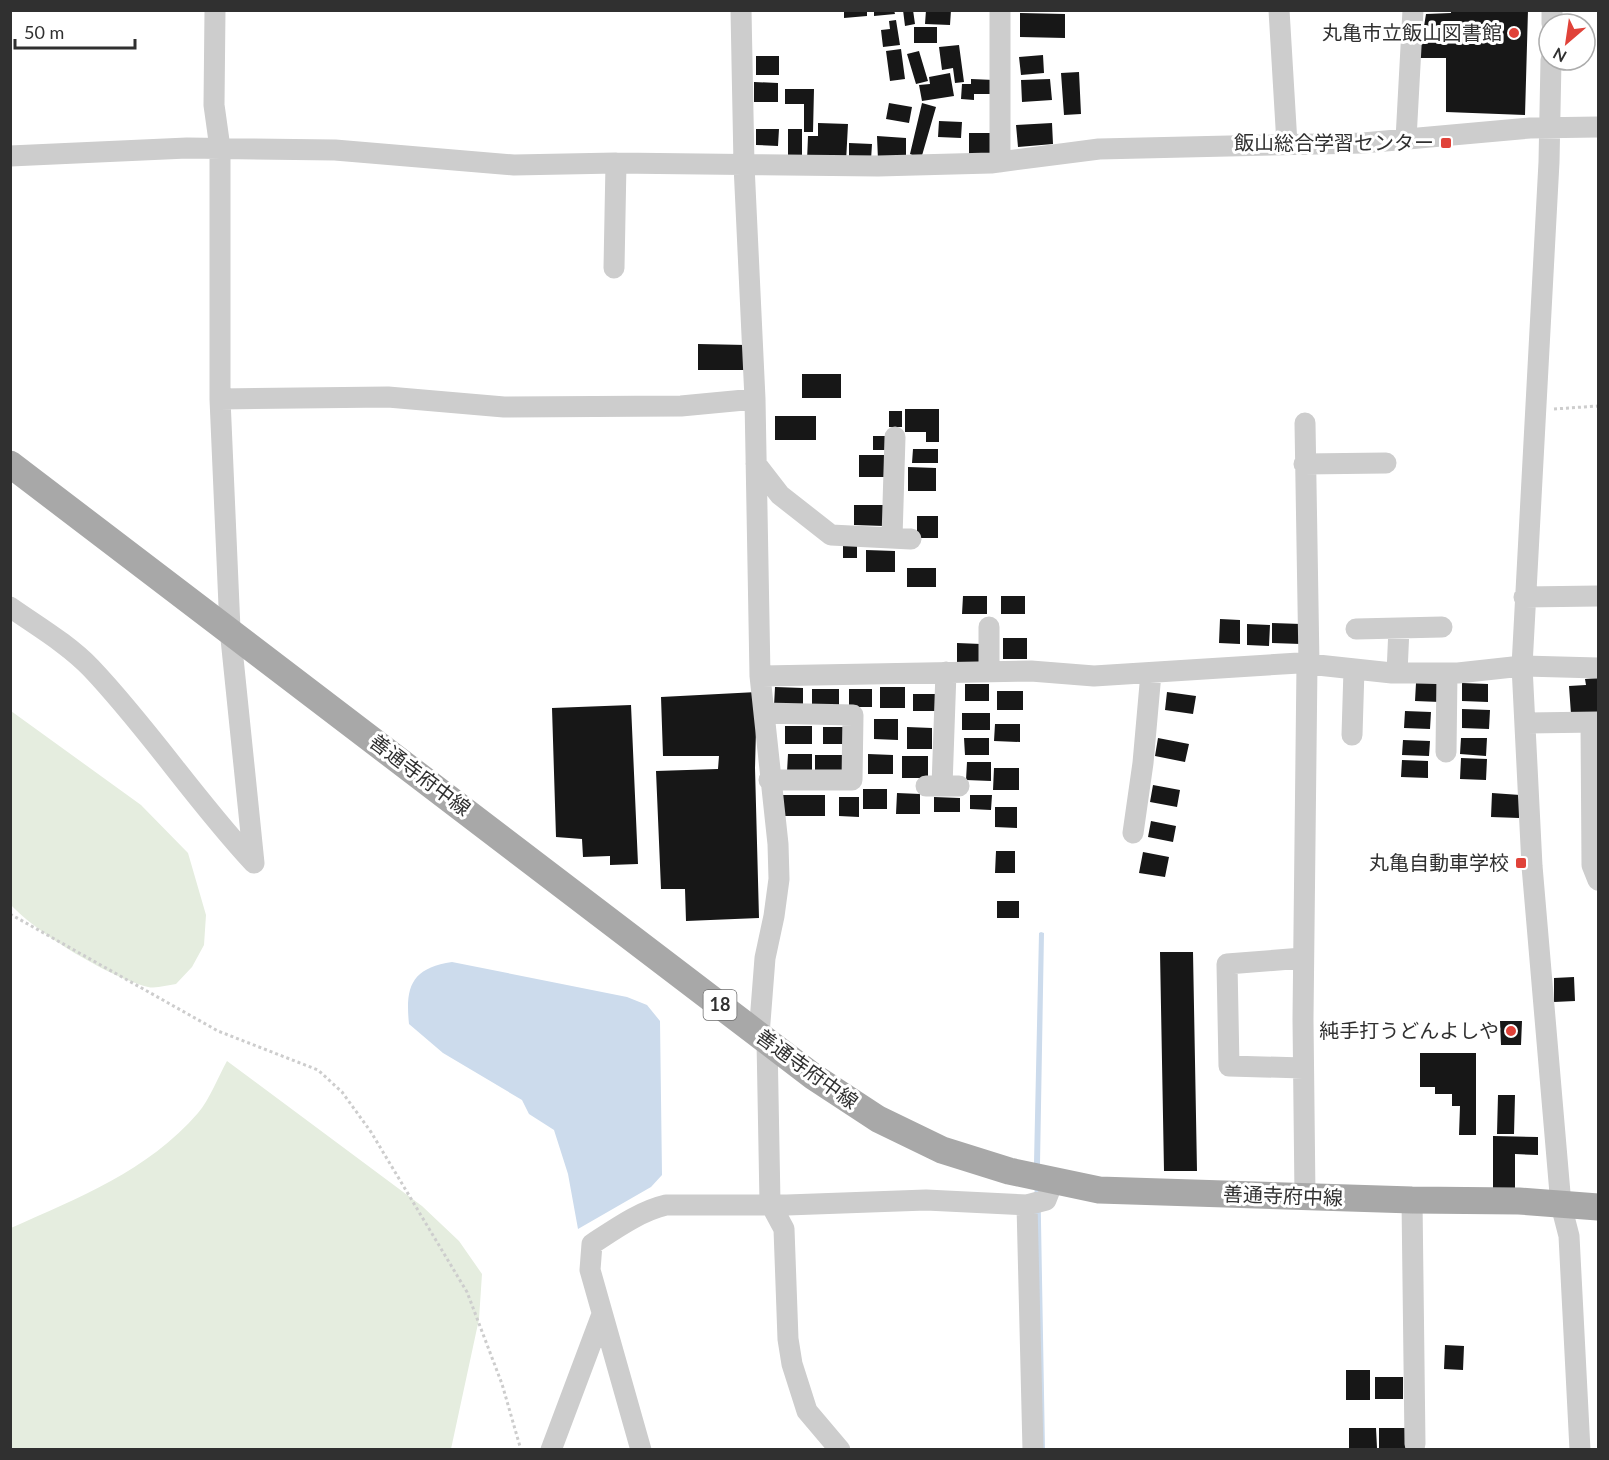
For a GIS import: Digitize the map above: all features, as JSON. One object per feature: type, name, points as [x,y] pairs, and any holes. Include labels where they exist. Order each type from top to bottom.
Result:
[{"type":"main road","name":"善通寺府中線","points":[[10,464],[848,1101],[911,1136],[942,1150],[1008,1171],[1100,1190],[1412,1200],[1519,1201],[1599,1207]]},
{"type":"street","points":[[10,607],[90,667],[166,754],[229,836],[254,863],[230,629],[220,399],[220,148],[214,105],[215,10]]},
{"type":"street","points":[[741,10],[744,165],[755,399],[760,676],[769,780],[778,844],[778,879],[774,916],[765,958],[763,1037],[770,1203],[784,1228],[788,1339],[792,1364],[807,1411],[840,1449]]},
{"type":"street","points":[[999,10],[1000,162]]},
{"type":"street","points":[[1280,10],[1287,144]]},
{"type":"street","points":[[1406,139],[1413,10]]},
{"type":"street","points":[[1551,72],[1522,666],[1527,723],[1532,866],[1562,1205],[1570,1247],[1580,1449]]},
{"type":"street","points":[[10,156],[220,148],[335,150],[514,165],[616,163],[878,166],[1000,162],[1099,149],[1406,139],[1549,127],[1599,127]]},
{"type":"street","points":[[614,268],[616,163]]},
{"type":"street","points":[[220,399],[388,397],[516,407],[681,406],[755,399]]},
{"type":"street","points":[[1305,423],[1308,664],[1303,958],[1305,1197]]},
{"type":"street","points":[[756,464],[780,495],[831,535],[901,539],[895,437]]},
{"type":"street","points":[[1304,464],[1386,463]]},
{"type":"street","points":[[1524,597],[1599,596]]},
{"type":"street","points":[[989,627],[989,671]]},
{"type":"street","points":[[1356,629],[1442,627]]},
{"type":"street","points":[[1397,673],[1399,628]]},
{"type":"street","points":[[760,676],[989,671],[1031,671],[1094,676],[1308,664],[1397,673],[1447,673],[1522,666],[1599,668]]},
{"type":"street","points":[[1352,735],[1354,669]]},
{"type":"street","points":[[943,786],[946,672]]},
{"type":"street","points":[[1133,833],[1143,763],[1151,673]]},
{"type":"street","points":[[1446,752],[1447,673]]},
{"type":"street","points":[[764,713],[853,715],[852,780],[769,780]]},
{"type":"street","points":[[1527,723],[1595,723],[1595,825],[1592,865],[1599,880]]},
{"type":"street","points":[[1303,958],[1227,964],[1229,1066],[1303,1068]]},
{"type":"street","points":[[641,1449],[601,1317],[590,1270],[592,1244],[653,1208],[666,1205],[770,1203],[787,1205],[927,1200],[1027,1205],[1046,1200],[1053,1182]]},
{"type":"street","points":[[1412,1200],[1415,1444]]},
{"type":"street","points":[[1027,1205],[1033,1449]]},
{"type":"street","points":[[551,1449],[601,1317]]},
{"type":"path","points":[[1534,410],[1599,406]]},
{"type":"path","points":[[10,914],[218,1031],[318,1070],[342,1092],[377,1141],[467,1292],[502,1384],[521,1449]]},
{"type":"shaded area","points":[[11,711],[141,805],[188,853],[206,915],[204,945],[192,967],[176,984],[148,987],[114,974],[75,953],[38,929],[11,905]]},
{"type":"shaded area","points":[[227,1061],[422,1206],[459,1241],[482,1274],[479,1319],[451,1449],[11,1449],[11,1228],[111,1181],[157,1151],[198,1113]]},
{"type":"water","points":[[1039,933],[1044,933],[1040,1164],[1045,1450],[1040,1449],[1034,1163]]},
{"type":"water","points":[[452,962],[627,997],[647,1005],[660,1021],[662,1175],[651,1187],[578,1229],[568,1174],[554,1130],[529,1114],[522,1100],[443,1053],[409,1024],[408,999],[414,981],[428,969]]},
{"type":"building","points":[[844,10],[867,10],[867,16],[844,18]]},
{"type":"building","points":[[874,10],[894,10],[895,14],[874,16]]},
{"type":"building","points":[[903,10],[913,10],[915,24],[905,26]]},
{"type":"building","points":[[926,10],[951,10],[950,25],[925,24]]},
{"type":"building","points":[[1451,10],[1528,10],[1525,115],[1446,112],[1446,58],[1419,58],[1426,14],[1451,13]]},
{"type":"building","points":[[1020,13],[1065,14],[1065,38],[1020,37]]},
{"type":"building","points":[[896,20],[900,45],[883,47],[881,30],[890,29],[889,21]]},
{"type":"building","points":[[914,27],[937,27],[937,43],[914,43]]},
{"type":"building","points":[[959,45],[964,82],[955,83],[953,68],[942,70],[939,47]]},
{"type":"building","points":[[901,49],[905,79],[890,81],[886,51]]},
{"type":"building","points":[[919,51],[928,81],[916,84],[907,54]]},
{"type":"building","points":[[1043,55],[1044,73],[1021,75],[1019,57]]},
{"type":"building","points":[[756,56],[779,56],[779,75],[756,75]]},
{"type":"building","points":[[1079,72],[1081,114],[1064,115],[1061,73]]},
{"type":"building","points":[[950,73],[954,96],[922,101],[919,85],[930,84],[929,77]]},
{"type":"building","points":[[971,79],[994,80],[993,94],[974,94],[974,100],[961,99],[962,84],[971,84]]},
{"type":"building","points":[[1050,79],[1052,100],[1022,102],[1021,80]]},
{"type":"building","points":[[754,82],[778,83],[778,102],[754,102]]},
{"type":"building","points":[[785,89],[814,89],[813,132],[804,132],[804,104],[785,104]]},
{"type":"building","points":[[889,103],[912,107],[909,123],[886,119]]},
{"type":"building","points":[[922,103],[936,107],[921,159],[910,154]]},
{"type":"building","points":[[939,121],[962,122],[961,138],[938,137]]},
{"type":"building","points":[[818,123],[848,124],[846,162],[807,161],[808,136],[818,136]]},
{"type":"building","points":[[1052,123],[1053,144],[1018,147],[1016,125]]},
{"type":"building","points":[[756,129],[779,129],[778,146],[756,145]]},
{"type":"building","points":[[788,129],[802,129],[802,160],[788,160]]},
{"type":"building","points":[[969,133],[991,133],[991,156],[969,156]]},
{"type":"building","points":[[877,136],[906,138],[906,160],[878,160]]},
{"type":"building","points":[[849,143],[872,144],[871,160],[849,159]]},
{"type":"building","points":[[698,344],[746,345],[746,370],[698,370]]},
{"type":"building","points":[[802,374],[841,374],[841,398],[802,398]]},
{"type":"building","points":[[905,409],[939,409],[939,442],[926,442],[926,432],[905,432]]},
{"type":"building","points":[[889,411],[902,411],[902,427],[889,427]]},
{"type":"building","points":[[775,416],[816,416],[816,440],[775,440]]},
{"type":"building","points":[[873,436],[887,436],[887,450],[873,450]]},
{"type":"building","points":[[913,449],[938,449],[938,463],[912,463]]},
{"type":"building","points":[[859,455],[884,455],[884,477],[859,477]]},
{"type":"building","points":[[908,467],[936,468],[936,491],[908,491]]},
{"type":"building","points":[[854,505],[884,505],[884,526],[854,525]]},
{"type":"building","points":[[917,516],[938,516],[938,538],[917,538]]},
{"type":"building","points":[[843,544],[857,545],[857,558],[843,558]]},
{"type":"building","points":[[866,550],[895,551],[895,572],[866,572]]},
{"type":"building","points":[[907,568],[936,568],[936,587],[907,587]]},
{"type":"building","points":[[963,596],[987,596],[987,614],[962,614]]},
{"type":"building","points":[[1001,596],[1025,596],[1025,614],[1001,614]]},
{"type":"building","points":[[1220,619],[1240,620],[1240,644],[1219,643]]},
{"type":"building","points":[[1272,623],[1301,624],[1301,644],[1272,643]]},
{"type":"building","points":[[1247,624],[1270,625],[1269,646],[1247,645]]},
{"type":"building","points":[[1003,638],[1027,638],[1027,659],[1003,659]]},
{"type":"building","points":[[957,643],[981,644],[981,662],[957,662]]},
{"type":"building","points":[[1598,678],[1598,713],[1571,714],[1569,686],[1586,685],[1585,679]]},
{"type":"building","points":[[1416,683],[1441,684],[1440,702],[1415,701]]},
{"type":"building","points":[[1462,683],[1488,684],[1488,702],[1462,701]]},
{"type":"building","points":[[965,684],[989,684],[989,701],[965,701]]},
{"type":"building","points":[[775,687],[803,688],[803,706],[774,706]]},
{"type":"building","points":[[880,687],[905,687],[905,708],[880,708]]},
{"type":"building","points":[[812,689],[839,689],[839,709],[812,709]]},
{"type":"building","points":[[849,689],[872,689],[872,707],[849,707]]},
{"type":"building","points":[[997,691],[1023,691],[1023,710],[997,710]]},
{"type":"building","points":[[757,692],[755,768],[759,918],[686,921],[685,889],[661,889],[656,771],[718,769],[719,756],[663,756],[661,697]]},
{"type":"building","points":[[1167,692],[1196,696],[1193,714],[1165,710]]},
{"type":"building","points":[[913,694],[937,694],[937,711],[913,711]]},
{"type":"building","points":[[631,705],[638,864],[610,865],[610,856],[583,857],[582,839],[556,837],[552,708]]},
{"type":"building","points":[[1462,709],[1490,710],[1489,729],[1462,728]]},
{"type":"building","points":[[1405,711],[1431,712],[1430,729],[1404,728]]},
{"type":"building","points":[[962,713],[990,713],[990,730],[962,730]]},
{"type":"building","points":[[874,719],[898,719],[898,740],[874,739]]},
{"type":"building","points":[[995,724],[1020,724],[1020,742],[994,741]]},
{"type":"building","points":[[785,726],[812,726],[812,744],[785,744]]},
{"type":"building","points":[[823,727],[849,727],[849,744],[823,744]]},
{"type":"building","points":[[907,727],[932,728],[932,749],[907,749]]},
{"type":"building","points":[[964,738],[989,738],[989,755],[965,755]]},
{"type":"building","points":[[1158,738],[1189,744],[1185,762],[1155,756]]},
{"type":"building","points":[[1461,738],[1487,738],[1486,756],[1460,754]]},
{"type":"building","points":[[1403,740],[1430,741],[1429,756],[1402,755]]},
{"type":"building","points":[[788,754],[812,754],[812,772],[787,772]]},
{"type":"building","points":[[868,754],[893,755],[893,774],[868,774]]},
{"type":"building","points":[[815,755],[843,755],[843,772],[815,772]]},
{"type":"building","points":[[902,756],[928,756],[928,778],[902,778]]},
{"type":"building","points":[[1461,758],[1487,759],[1486,780],[1460,779]]},
{"type":"building","points":[[1402,760],[1428,761],[1428,778],[1401,777]]},
{"type":"building","points":[[967,762],[991,762],[991,781],[966,780]]},
{"type":"building","points":[[994,768],[1019,768],[1019,790],[993,790]]},
{"type":"building","points":[[1153,785],[1180,790],[1177,807],[1150,802]]},
{"type":"building","points":[[863,789],[887,789],[887,809],[863,809]]},
{"type":"building","points":[[897,793],[920,794],[920,814],[896,814]]},
{"type":"building","points":[[1492,793],[1520,795],[1519,818],[1491,817]]},
{"type":"building","points":[[780,795],[825,795],[825,816],[780,816]]},
{"type":"building","points":[[970,795],[992,795],[991,810],[970,809]]},
{"type":"building","points":[[839,797],[859,797],[859,817],[839,816]]},
{"type":"building","points":[[934,797],[960,798],[960,812],[934,812]]},
{"type":"building","points":[[995,807],[1017,807],[1017,828],[995,827]]},
{"type":"building","points":[[1151,821],[1176,826],[1173,842],[1148,837]]},
{"type":"building","points":[[996,851],[1015,851],[1015,873],[995,873]]},
{"type":"building","points":[[1143,852],[1169,857],[1165,877],[1139,873]]},
{"type":"building","points":[[997,901],[1019,901],[1019,918],[997,918]]},
{"type":"building","points":[[1160,952],[1193,952],[1197,1171],[1164,1171]]},
{"type":"building","points":[[1574,977],[1575,1001],[1554,1002],[1554,978]]},
{"type":"building","points":[[1500,1021],[1522,1021],[1521,1045],[1501,1045]]},
{"type":"building","points":[[1420,1053],[1476,1053],[1476,1135],[1459,1135],[1460,1106],[1452,1106],[1452,1094],[1435,1094],[1435,1087],[1420,1087]]},
{"type":"building","points":[[1498,1095],[1515,1095],[1514,1134],[1497,1134]]},
{"type":"building","points":[[1493,1136],[1538,1137],[1538,1155],[1515,1154],[1515,1190],[1493,1189]]},
{"type":"building","points":[[1445,1345],[1464,1346],[1463,1370],[1444,1369]]},
{"type":"building","points":[[1346,1370],[1370,1370],[1370,1400],[1346,1400]]},
{"type":"building","points":[[1375,1377],[1403,1377],[1403,1399],[1375,1399]]},
{"type":"building","points":[[1349,1428],[1376,1428],[1377,1448],[1349,1448]]},
{"type":"building","points":[[1379,1428],[1407,1428],[1408,1449],[1379,1449]]},
{"type":"place","name":"丸亀市立飯山図書館","points":[[1514,33]]},
{"type":"place","name":"飯山総合学習センター","points":[[1446,143]]},
{"type":"place","name":"丸亀自動車学校","points":[[1521,863]]},
{"type":"place","name":"純手打うどんよしや","points":[[1511,1031]]}]
